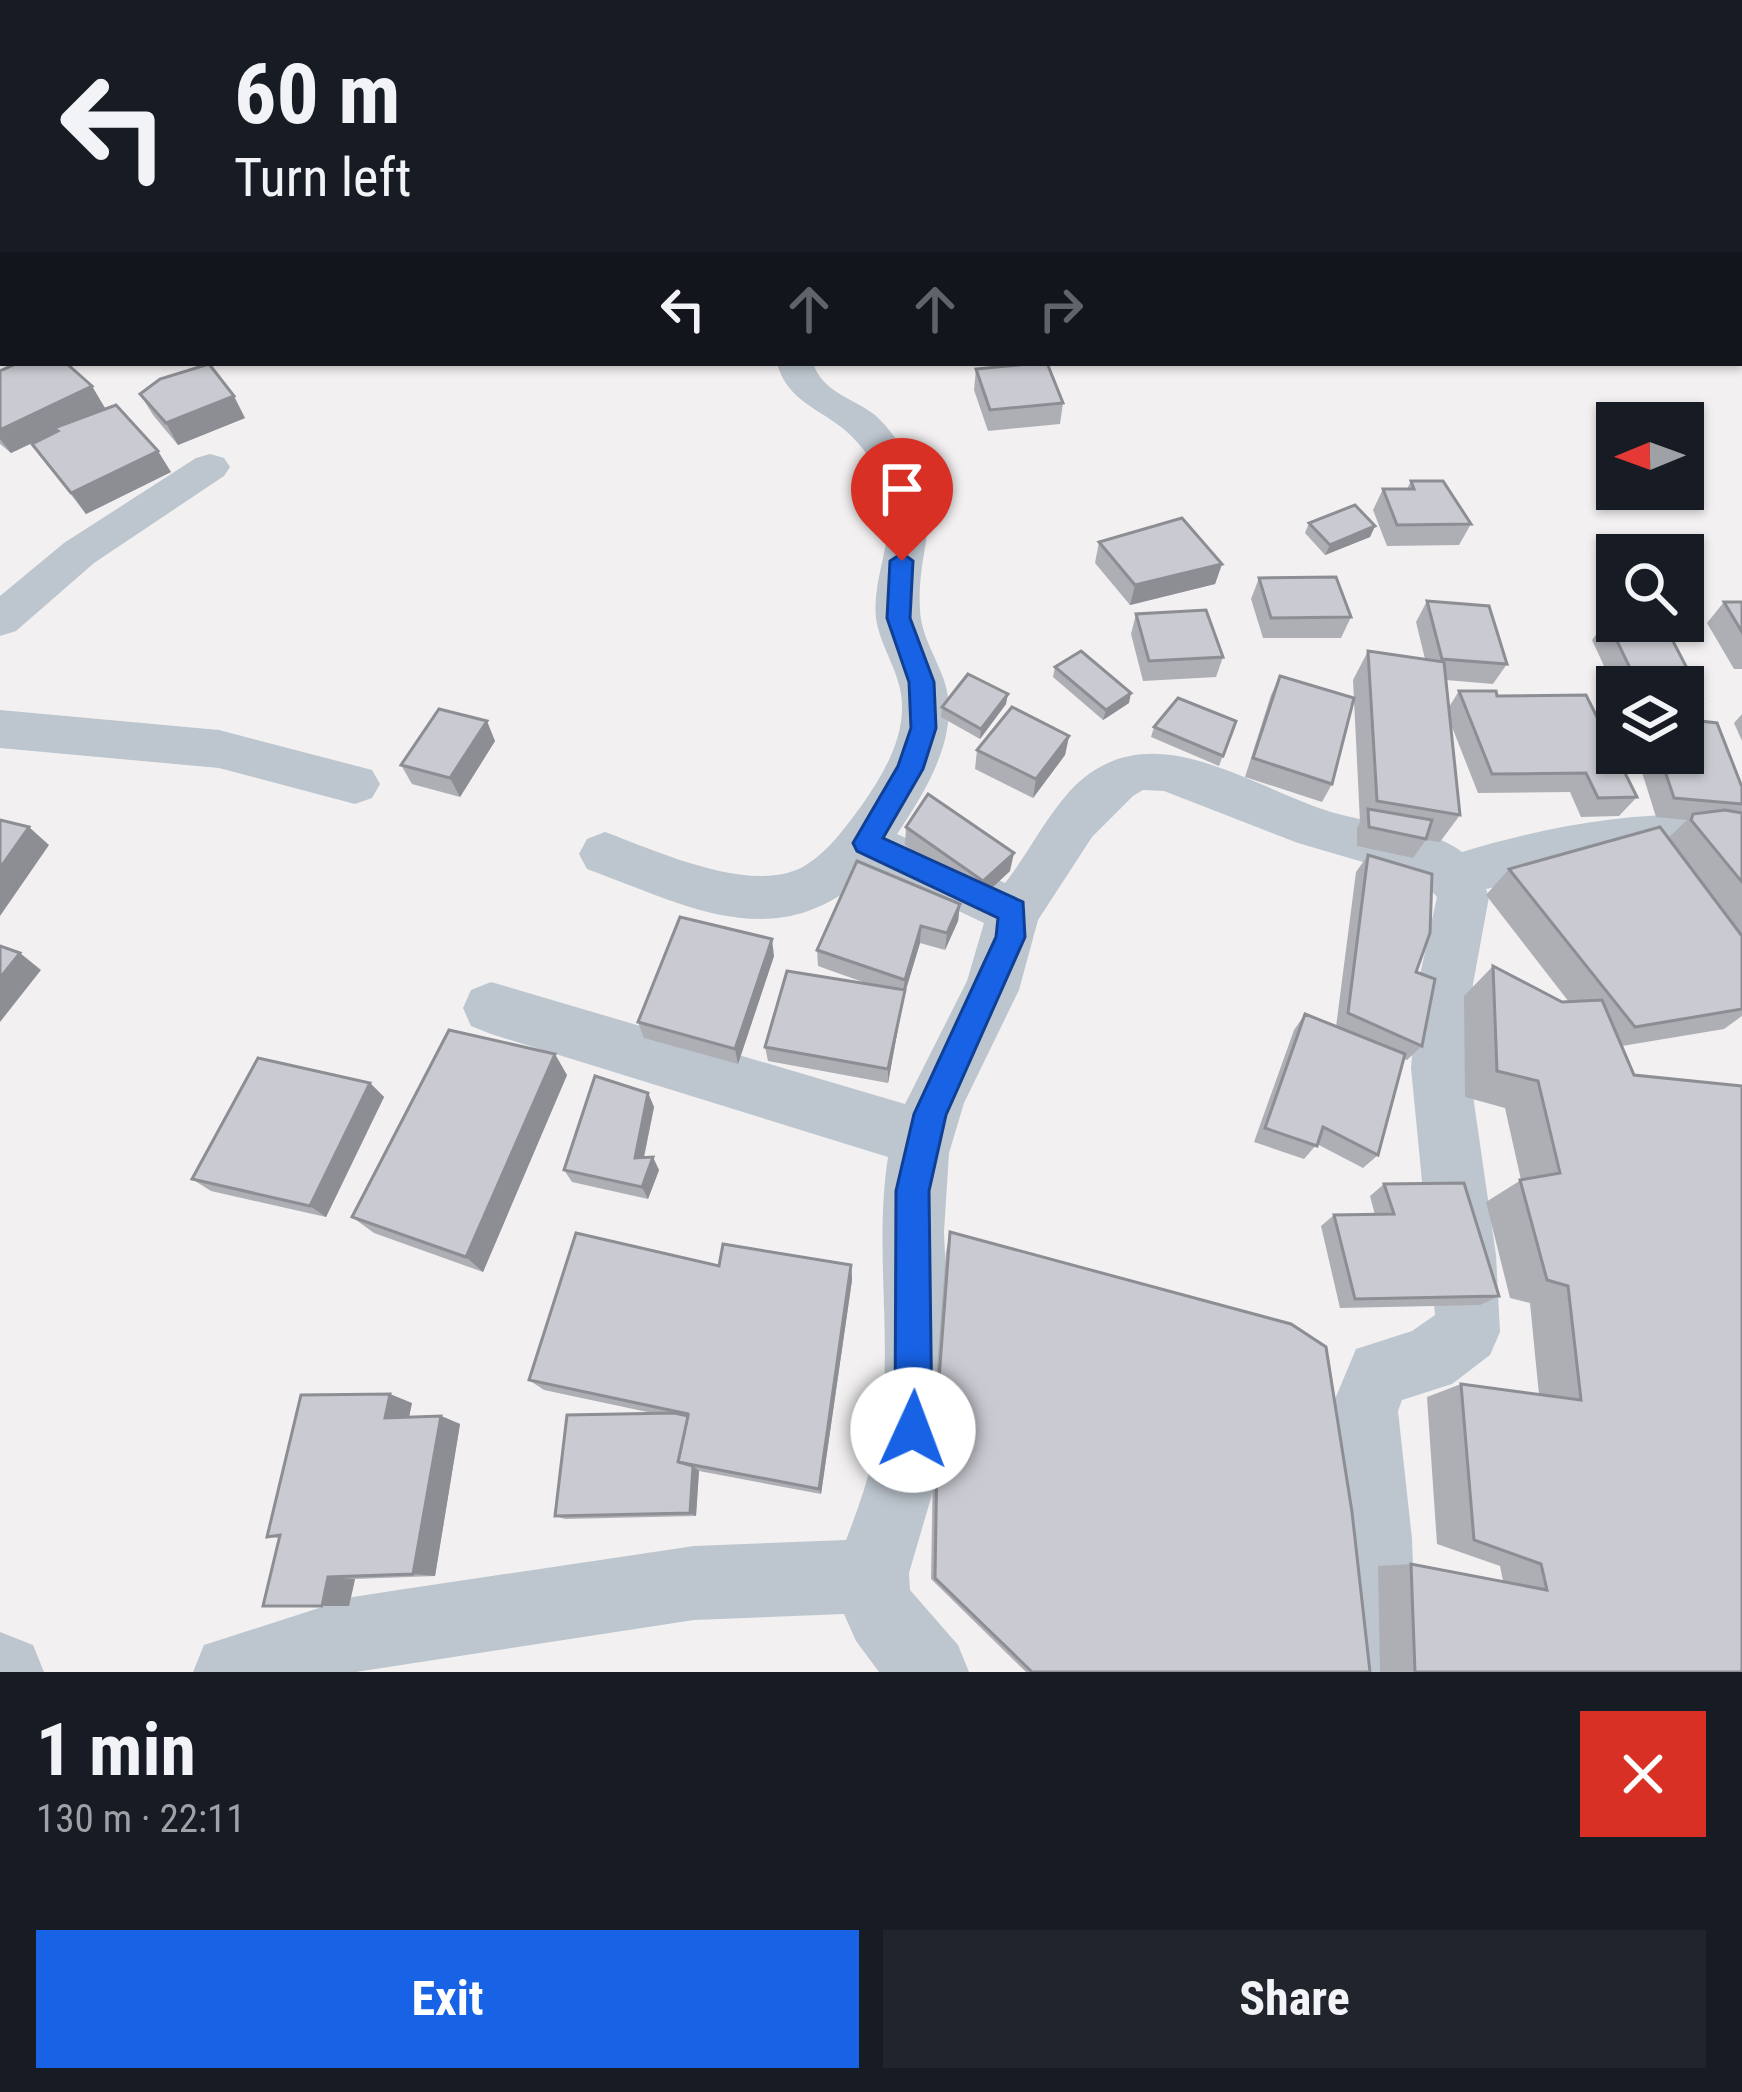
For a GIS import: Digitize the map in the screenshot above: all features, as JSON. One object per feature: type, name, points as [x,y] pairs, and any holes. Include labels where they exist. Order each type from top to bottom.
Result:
[{"type":"street","points":[[605,854],[754,902],[784,901],[838,874],[866,843],[910,769],[923,728],[922,682],[898,618],[909,496],[892,460],[855,418],[820,400],[797,377],[795,366]]},
{"type":"street","points":[[0,620],[79,553],[210,467]]},
{"type":"street","points":[[0,729],[219,748],[355,784]]},
{"type":"street","points":[[931,1672],[888,1628],[871,1576],[913,1430],[916,1341],[910,1220],[924,1138],[930,1114],[1011,937],[1012,911],[1030,894],[1059,839],[1081,813],[1119,780],[1144,770],[1174,774],[1280,816],[1436,861],[1463,897],[1442,983],[1439,1051],[1444,1127],[1466,1245],[1467,1332],[1429,1360],[1380,1373],[1364,1411],[1376,1539],[1379,1672]]},
{"type":"street","points":[[1453,878],[1540,853],[1661,832],[1742,837]]},
{"type":"street","points":[[866,843],[1012,911]]},
{"type":"street","points":[[490,1008],[924,1138]]},
{"type":"street","points":[[231,1672],[353,1634],[398,1627],[694,1583],[871,1576]]},
{"type":"building","points":[[11,366],[69,366],[92,386],[0,430],[0,371]]},
{"type":"building","points":[[211,366],[234,396],[166,423],[140,394],[160,379]]},
{"type":"building","points":[[1048,366],[1063,403],[990,410],[976,369]]},
{"type":"building","points":[[116,405],[158,451],[71,493],[32,444],[58,431],[54,428]]},
{"type":"building","points":[[1411,481],[1443,481],[1471,524],[1397,525],[1383,489],[1414,489]]},
{"type":"building","points":[[1355,505],[1375,526],[1330,545],[1309,523]]},
{"type":"building","points":[[1182,518],[1222,564],[1135,585],[1099,542]]},
{"type":"building","points":[[1336,577],[1351,617],[1271,618],[1259,578]]},
{"type":"building","points":[[1427,601],[1489,606],[1507,664],[1442,659]]},
{"type":"building","points":[[1724,602],[1742,602],[1742,632]]},
{"type":"building","points":[[1206,610],[1223,657],[1149,661],[1136,614]]},
{"type":"building","points":[[1618,642],[1673,642],[1686,666],[1629,666]]},
{"type":"building","points":[[1081,651],[1131,693],[1106,710],[1055,667]]},
{"type":"building","points":[[1368,651],[1444,662],[1460,815],[1377,801]]},
{"type":"building","points":[[968,674],[1008,694],[981,729],[942,707]]},
{"type":"building","points":[[1280,676],[1354,698],[1332,784],[1253,758]]},
{"type":"building","points":[[1459,691],[1496,691],[1497,696],[1586,695],[1596,715],[1596,774],[1626,774],[1637,797],[1598,798],[1586,773],[1492,774]]},
{"type":"building","points":[[1178,698],[1236,721],[1223,756],[1154,727]]},
{"type":"building","points":[[1012,707],[1069,736],[1036,779],[977,750]]},
{"type":"building","points":[[439,709],[487,721],[450,778],[401,765]]},
{"type":"building","points":[[1704,721],[1717,723],[1742,787],[1742,804],[1674,798],[1666,774],[1704,774]]},
{"type":"building","points":[[928,794],[1014,853],[983,881],[906,827]]},
{"type":"building","points":[[1368,809],[1432,820],[1426,839],[1369,827]]},
{"type":"building","points":[[1742,813],[1742,882],[1691,820],[1693,814]]},
{"type":"building","points":[[0,820],[29,827],[0,868]]},
{"type":"building","points":[[1660,827],[1742,936],[1742,1009],[1635,1027],[1509,869]]},
{"type":"building","points":[[1368,855],[1432,874],[1430,933],[1416,972],[1435,979],[1422,1046],[1348,1013]]},
{"type":"building","points":[[857,861],[960,904],[947,933],[921,926],[905,980],[817,950]]},
{"type":"building","points":[[680,917],[772,939],[735,1049],[638,1022]]},
{"type":"building","points":[[0,946],[20,953],[0,978]]},
{"type":"building","points":[[1493,966],[1562,1002],[1602,1000],[1634,1075],[1742,1086],[1742,1672],[1415,1672],[1411,1564],[1547,1590],[1541,1564],[1474,1540],[1461,1384],[1581,1400],[1568,1286],[1547,1280],[1520,1180],[1560,1173],[1538,1081],[1497,1071]]},
{"type":"building","points":[[787,971],[905,990],[888,1069],[765,1047]]},
{"type":"building","points":[[1305,1014],[1405,1054],[1378,1155],[1323,1127],[1317,1146],[1265,1128]]},
{"type":"building","points":[[449,1030],[555,1054],[466,1257],[352,1217]]},
{"type":"building","points":[[258,1058],[370,1083],[310,1206],[192,1179]]},
{"type":"building","points":[[595,1076],[648,1093],[635,1158],[653,1157],[642,1187],[564,1170]]},
{"type":"building","points":[[1464,1183],[1499,1296],[1355,1299],[1334,1215],[1394,1214],[1384,1184]]},
{"type":"building","points":[[950,1232],[1291,1324],[1326,1347],[1352,1512],[1370,1672],[1032,1672],[935,1578],[938,1392]]},
{"type":"building","points":[[576,1233],[719,1266],[723,1244],[851,1265],[819,1489],[678,1462],[688,1414],[529,1380]]},
{"type":"building","points":[[390,1394],[385,1418],[441,1416],[413,1574],[328,1577],[322,1606],[263,1606],[280,1535],[267,1537],[301,1395]]},
{"type":"building","points":[[567,1415],[688,1416],[678,1462],[693,1466],[690,1513],[555,1516]]},
{"type":"route","points":[[902,561],[898,618],[922,682],[923,728],[910,769],[866,843],[1012,911],[1011,937],[930,1114],[913,1191],[913,1430]]}]
